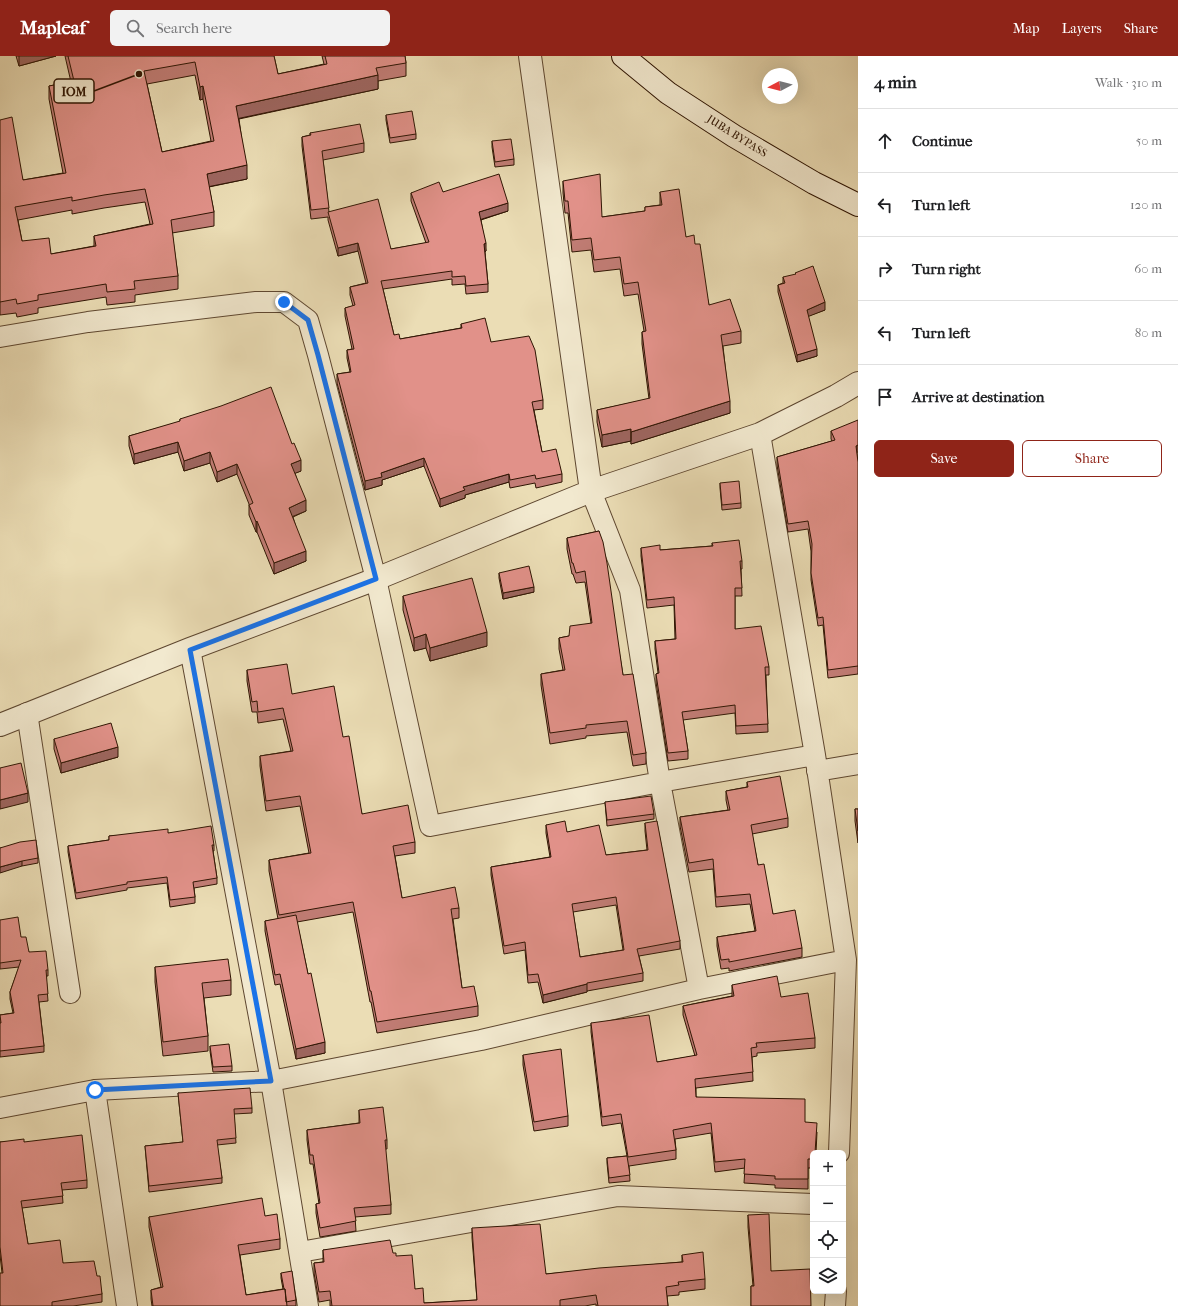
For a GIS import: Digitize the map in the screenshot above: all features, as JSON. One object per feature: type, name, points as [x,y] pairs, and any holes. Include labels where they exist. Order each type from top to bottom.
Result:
[{"type":"street","points":[[530,56],[591,491],[630,590],[660,782],[699,989]]},
{"type":"street","name":"JUBA BYPASS","points":[[623,56],[668,93],[734,136],[814,183],[858,205]]},
{"type":"street","points":[[0,337],[88,322],[256,302],[284,302],[308,320],[376,579],[430,826],[660,782],[816,763],[858,764]]},
{"type":"street","points":[[0,725],[27,713],[376,579],[591,491],[760,434],[836,396],[858,383]]},
{"type":"street","points":[[760,434],[816,763],[846,960],[839,1150]]},
{"type":"street","points":[[190,650],[271,1081],[308,1306]]},
{"type":"street","points":[[27,713],[70,993]]},
{"type":"street","points":[[0,1108],[95,1090],[271,1081],[481,1040],[699,989],[846,960]]},
{"type":"street","points":[[95,1090],[127,1306]]},
{"type":"street","points":[[300,1252],[618,1196],[810,1204]]},
{"type":"street","points":[[835,1306],[836,1294]]},
{"type":"building","points":[[68,56],[274,56],[278,74],[327,64],[325,56],[405,56],[406,63],[376,68],[378,75],[236,106],[247,165],[207,174],[214,212],[171,220],[178,276],[134,281],[135,289],[107,292],[106,284],[38,295],[38,300],[17,304],[16,299],[0,302],[0,120],[12,117],[23,180],[66,173],[49,86],[74,81]],"holes":[[[195,62],[200,87],[203,86],[214,141],[162,152],[144,71]],[[145,189],[153,224],[94,236],[96,246],[51,254],[49,238],[22,241],[15,207],[72,197],[72,201]]]},
{"type":"building","points":[[412,111],[416,134],[390,138],[386,115]]},
{"type":"building","points":[[360,124],[364,143],[322,151],[329,208],[311,210],[302,137],[311,135],[310,133]]},
{"type":"building","points":[[511,139],[514,159],[495,162],[492,141]]},
{"type":"building","points":[[499,174],[508,203],[479,212],[486,243],[484,244],[488,284],[466,286],[465,276],[452,277],[452,271],[381,281],[394,335],[399,334],[400,339],[462,328],[461,324],[485,318],[491,342],[529,336],[535,350],[543,400],[532,402],[542,452],[556,449],[562,474],[536,479],[535,475],[510,480],[509,474],[463,487],[465,490],[440,499],[424,458],[381,473],[382,477],[365,481],[337,374],[351,372],[347,350],[354,349],[345,308],[355,305],[350,287],[368,283],[358,243],[338,248],[328,212],[378,199],[391,249],[429,242],[411,193],[439,182],[443,192]]},
{"type":"building","points":[[600,174],[602,217],[645,211],[645,207],[662,205],[660,192],[679,189],[686,237],[694,235],[695,244],[700,244],[709,305],[730,299],[741,331],[721,335],[730,401],[631,432],[631,429],[602,435],[597,410],[650,398],[642,332],[646,331],[638,282],[624,284],[620,257],[594,260],[591,238],[572,240],[568,201],[565,201],[563,181]]},
{"type":"building","points":[[813,266],[825,302],[807,310],[817,349],[797,355],[778,285],[785,283],[783,277],[796,274],[795,273]]},
{"type":"building","points":[[271,387],[292,444],[294,443],[301,460],[291,464],[306,500],[289,508],[306,551],[274,563],[249,505],[253,503],[237,464],[217,472],[210,452],[184,461],[178,442],[134,454],[129,436],[180,421],[180,419],[221,406]]},
{"type":"building","points":[[858,420],[858,445],[856,446],[858,462],[858,666],[828,670],[823,617],[818,618],[811,573],[812,544],[808,521],[788,524],[777,457],[835,440],[831,431]]},
{"type":"building","points":[[739,481],[741,503],[722,505],[720,483]]},
{"type":"building","points":[[599,531],[603,542],[607,563],[623,675],[633,674],[646,753],[633,755],[627,721],[586,725],[586,728],[550,733],[541,674],[565,670],[559,638],[569,636],[570,626],[592,623],[585,571],[576,573],[572,563],[567,538]]},
{"type":"building","points":[[739,540],[742,561],[740,561],[742,588],[735,588],[735,629],[761,626],[769,667],[765,667],[768,724],[736,726],[735,705],[682,712],[688,751],[668,753],[656,674],[659,673],[655,641],[676,639],[674,597],[647,600],[641,548],[660,545],[660,550],[713,546],[712,543]]},
{"type":"building","points":[[529,566],[534,587],[503,593],[499,573]]},
{"type":"building","points":[[472,578],[487,632],[430,648],[426,634],[414,638],[403,596]]},
{"type":"building","points":[[287,664],[292,694],[334,686],[343,737],[349,736],[362,814],[408,805],[415,842],[393,846],[402,898],[455,887],[459,908],[451,909],[462,988],[474,986],[478,1006],[377,1022],[353,902],[279,915],[269,860],[311,853],[300,796],[266,801],[260,756],[293,751],[283,708],[258,712],[257,701],[252,702],[247,670]]},
{"type":"building","points":[[111,723],[118,747],[61,763],[54,739]]},
{"type":"building","points":[[21,763],[28,793],[0,800],[0,768]]},
{"type":"building","points":[[780,776],[788,818],[751,825],[758,865],[764,864],[773,914],[795,910],[802,948],[729,962],[729,959],[721,960],[717,937],[756,931],[750,894],[716,897],[713,859],[689,863],[680,817],[730,810],[726,791],[748,787],[747,782]]},
{"type":"building","points":[[651,796],[654,814],[607,820],[605,802]]},
{"type":"building","points":[[855,809],[858,809],[858,831]]},
{"type":"building","points":[[565,821],[567,832],[599,825],[606,855],[648,850],[645,823],[657,821],[680,941],[637,949],[643,973],[587,983],[543,995],[538,974],[528,975],[525,942],[504,946],[491,867],[551,857],[546,825]],"holes":[[[616,897],[624,950],[580,957],[572,904]]]},
{"type":"building","points":[[211,826],[217,878],[193,882],[195,897],[170,900],[167,877],[127,882],[127,884],[76,893],[68,846],[109,840],[109,836],[168,829],[168,833]]},
{"type":"building","points":[[36,840],[38,858],[0,867],[0,848],[20,842]]},
{"type":"building","points":[[296,915],[308,974],[311,973],[325,1042],[296,1049],[280,974],[275,975],[265,921]]},
{"type":"building","points":[[18,917],[21,937],[26,937],[29,952],[46,951],[48,994],[38,995],[44,1046],[0,1051],[0,1015],[14,1013],[10,992],[21,960],[0,963],[0,920]]},
{"type":"building","points":[[228,959],[231,980],[202,983],[208,1036],[163,1042],[155,967]]},
{"type":"building","points":[[777,976],[781,997],[808,993],[815,1038],[756,1043],[757,1047],[751,1048],[753,1072],[695,1079],[696,1097],[805,1099],[805,1122],[817,1123],[815,1150],[810,1150],[810,1159],[808,1159],[808,1179],[775,1179],[775,1176],[744,1174],[745,1159],[715,1162],[711,1123],[673,1130],[676,1150],[628,1157],[621,1114],[602,1117],[591,1023],[649,1015],[657,1062],[697,1055],[683,1006],[734,996],[732,985]]},
{"type":"building","points":[[229,1044],[232,1066],[213,1067],[210,1046]]},
{"type":"building","points":[[561,1049],[568,1116],[534,1122],[523,1055]]},
{"type":"building","points":[[250,1088],[252,1108],[234,1109],[236,1138],[217,1140],[222,1178],[149,1186],[145,1146],[183,1142],[178,1093]]},
{"type":"building","points":[[383,1107],[387,1140],[385,1140],[391,1205],[354,1208],[356,1221],[320,1228],[316,1204],[320,1203],[313,1155],[310,1155],[307,1130],[360,1123],[359,1110]]},
{"type":"building","points":[[82,1135],[87,1180],[61,1183],[63,1196],[21,1201],[28,1244],[60,1240],[63,1263],[94,1261],[97,1276],[100,1276],[102,1294],[52,1302],[52,1306],[0,1306],[0,1273],[3,1273],[0,1247],[0,1142],[24,1139],[24,1142]]},
{"type":"building","points":[[627,1156],[630,1175],[609,1178],[607,1158]]},
{"type":"building","points":[[262,1198],[265,1216],[277,1214],[280,1239],[238,1245],[246,1295],[285,1289],[287,1306],[153,1306],[151,1290],[163,1287],[149,1217]]},
{"type":"building","points":[[769,1214],[771,1271],[810,1269],[811,1306],[751,1306],[751,1286],[754,1286],[748,1215]]},
{"type":"building","points":[[540,1224],[546,1274],[599,1268],[683,1262],[682,1255],[703,1252],[705,1279],[678,1282],[679,1285],[666,1287],[668,1306],[598,1306],[596,1295],[560,1300],[560,1306],[332,1306],[330,1291],[319,1292],[314,1263],[324,1262],[323,1250],[390,1240],[393,1253],[396,1253],[396,1256],[412,1255],[415,1289],[423,1288],[424,1303],[477,1300],[472,1228]]},
{"type":"building","points":[[292,1271],[296,1300],[286,1302],[285,1289],[281,1273]]},
{"type":"place","name":"IOM","points":[[139,74]]},
{"type":"route","points":[[95,1090],[183,1087],[271,1081],[190,650],[376,579],[308,320],[284,302]]}]
